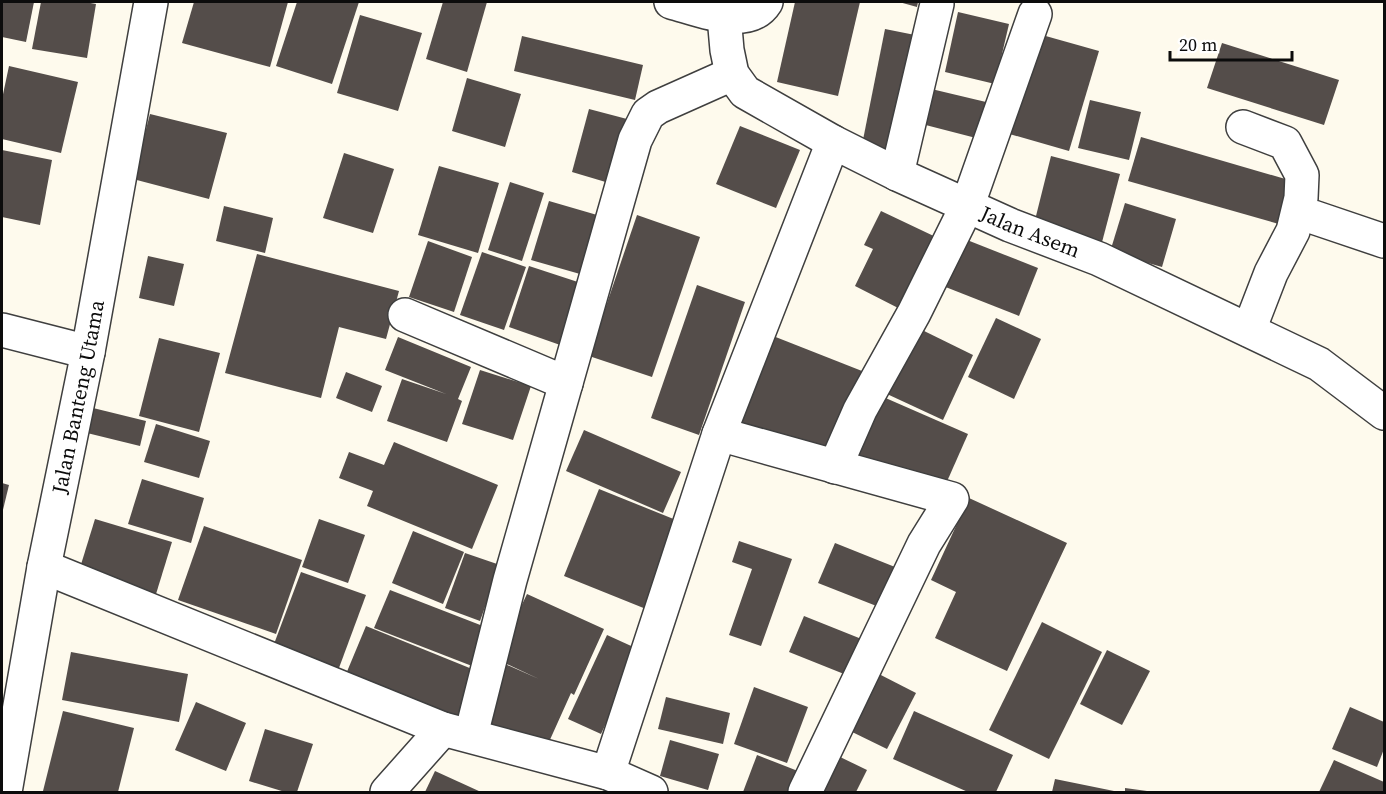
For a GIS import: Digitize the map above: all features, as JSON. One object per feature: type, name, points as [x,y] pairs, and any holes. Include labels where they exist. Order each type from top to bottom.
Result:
[{"type":"street","name":"Jalan Banteng Utama","points":[[5,792],[44,567],[88,352],[151,2]]},
{"type":"street","points":[[671,2],[724,16],[749,16],[762,8],[766,2]]},
{"type":"street","points":[[897,174],[937,3]]},
{"type":"street","points":[[835,467],[860,410],[914,313],[968,204],[1035,14]]},
{"type":"street","points":[[387,792],[457,732],[510,579],[635,140],[648,114],[658,107],[732,74],[724,16]]},
{"type":"street","name":"Jalan Asem","points":[[732,74],[745,92],[833,142],[897,174],[968,204],[1010,225],[1099,258],[1319,364],[1384,413]]},
{"type":"street","points":[[1243,127],[1285,143],[1302,175],[1301,198],[1293,231],[1272,273],[1249,330]]},
{"type":"street","points":[[608,772],[719,434],[833,142]]},
{"type":"street","points":[[1312,217],[1384,242]]},
{"type":"street","points":[[405,315],[566,383]]},
{"type":"street","points":[[2,330],[88,352]]},
{"type":"street","points":[[719,434],[952,499],[924,543],[805,792]]},
{"type":"street","points":[[44,567],[457,732],[608,772],[651,792]]},
{"type":"building","points":[[2,2],[34,2],[26,42],[2,37]]},
{"type":"building","points":[[41,2],[96,4],[87,58],[32,49]]},
{"type":"building","points":[[194,2],[288,2],[270,67],[182,43]]},
{"type":"building","points":[[297,2],[359,2],[332,84],[276,66]]},
{"type":"building","points":[[443,2],[487,2],[467,72],[426,59]]},
{"type":"building","points":[[795,2],[860,2],[838,96],[777,82]]},
{"type":"building","points":[[899,2],[918,2],[917,7]]},
{"type":"building","points":[[958,12],[1009,24],[995,84],[945,72]]},
{"type":"building","points":[[360,15],[422,33],[398,111],[337,93]]},
{"type":"building","points":[[885,29],[920,36],[896,162],[860,155]]},
{"type":"building","points":[[1035,33],[1099,51],[1069,151],[1006,133]]},
{"type":"building","points":[[522,36],[643,65],[635,100],[514,71]]},
{"type":"building","points":[[1222,43],[1339,80],[1324,125],[1207,88]]},
{"type":"building","points":[[9,66],[78,82],[61,153],[2,139],[2,99]]},
{"type":"building","points":[[467,78],[521,94],[505,147],[452,131]]},
{"type":"building","points":[[923,87],[986,102],[976,138],[914,122]]},
{"type":"building","points":[[1090,100],[1141,112],[1129,160],[1078,148]]},
{"type":"building","points":[[589,109],[627,119],[609,183],[572,172]]},
{"type":"building","points":[[150,114],[227,133],[209,199],[133,179]]},
{"type":"building","points":[[740,126],[800,150],[776,208],[716,184]]},
{"type":"building","points":[[1141,137],[1299,183],[1286,226],[1128,181]]},
{"type":"building","points":[[2,150],[52,160],[40,225],[2,217]]},
{"type":"building","points":[[344,153],[394,169],[373,233],[323,218]]},
{"type":"building","points":[[1051,156],[1120,174],[1101,246],[1033,228]]},
{"type":"building","points":[[439,166],[499,183],[478,253],[418,235]]},
{"type":"building","points":[[510,182],[544,193],[522,261],[488,250]]},
{"type":"building","points":[[549,201],[604,217],[587,276],[531,260]]},
{"type":"building","points":[[1125,203],[1176,219],[1162,267],[1110,252]]},
{"type":"building","points":[[224,206],[273,218],[265,253],[216,241]]},
{"type":"building","points":[[881,211],[940,239],[904,311],[855,286],[873,249],[864,245]]},
{"type":"building","points":[[637,215],[700,237],[652,377],[589,356]]},
{"type":"building","points":[[962,238],[1038,268],[1019,316],[943,286]]},
{"type":"building","points":[[428,241],[472,257],[454,312],[409,297]]},
{"type":"building","points":[[482,252],[526,267],[504,330],[460,315]]},
{"type":"building","points":[[257,254],[399,291],[386,339],[339,327],[321,398],[225,373]]},
{"type":"building","points":[[148,256],[184,264],[174,306],[139,298]]},
{"type":"building","points":[[529,266],[584,284],[563,346],[509,327]]},
{"type":"building","points":[[697,285],[745,302],[699,435],[651,418]]},
{"type":"building","points":[[996,318],[1041,339],[1014,399],[968,377]]},
{"type":"building","points":[[918,328],[973,355],[943,420],[887,394]]},
{"type":"building","points":[[768,334],[862,371],[827,460],[733,424]]},
{"type":"building","points":[[398,337],[471,367],[458,399],[462,401],[447,442],[387,421],[402,379],[446,394],[385,370]]},
{"type":"building","points":[[159,338],[220,353],[199,432],[139,416]]},
{"type":"building","points":[[480,370],[531,386],[513,440],[462,424]]},
{"type":"building","points":[[346,372],[382,386],[372,412],[336,398]]},
{"type":"building","points":[[881,396],[968,434],[941,495],[854,456]]},
{"type":"building","points":[[89,407],[146,421],[140,446],[83,432]]},
{"type":"building","points":[[156,424],[210,441],[199,478],[144,462]]},
{"type":"building","points":[[584,430],[681,472],[663,513],[566,471]]},
{"type":"building","points":[[394,442],[498,485],[472,549],[367,506],[373,491],[339,478],[349,452],[384,465]]},
{"type":"building","points":[[142,479],[204,498],[191,543],[128,524]]},
{"type":"building","points":[[2,483],[9,485],[2,514]]},
{"type":"building","points":[[599,489],[681,522],[646,609],[564,576]]},
{"type":"building","points":[[969,498],[1067,543],[1007,671],[935,638],[956,592],[931,580]]},
{"type":"building","points":[[95,519],[172,542],[156,594],[79,571]]},
{"type":"building","points":[[319,519],[365,535],[348,583],[302,567]]},
{"type":"building","points":[[204,526],[302,560],[276,634],[178,600]]},
{"type":"building","points":[[413,531],[464,552],[443,604],[392,583]]},
{"type":"building","points":[[739,541],[792,559],[761,646],[729,635],[752,569],[732,562]]},
{"type":"building","points":[[835,543],[895,567],[879,607],[818,583]]},
{"type":"building","points":[[465,553],[500,565],[480,621],[445,608]]},
{"type":"building","points":[[301,572],[366,595],[336,676],[271,652]]},
{"type":"building","points":[[390,590],[488,628],[472,666],[374,628]]},
{"type":"building","points":[[527,594],[604,629],[574,695],[571,693],[544,753],[478,724],[505,664],[539,679],[496,659]]},
{"type":"building","points":[[804,616],[864,640],[849,676],[789,652]]},
{"type":"building","points":[[1042,622],[1102,652],[1049,759],[989,730]]},
{"type":"building","points":[[366,626],[477,671],[457,719],[346,674]]},
{"type":"building","points":[[607,635],[640,650],[601,734],[568,719]]},
{"type":"building","points":[[1107,650],[1150,671],[1122,725],[1080,704]]},
{"type":"building","points":[[71,652],[188,674],[179,722],[62,700]]},
{"type":"building","points":[[875,672],[916,693],[887,749],[846,729]]},
{"type":"building","points":[[754,687],[808,707],[787,763],[734,744]]},
{"type":"building","points":[[666,697],[730,713],[723,744],[658,729]]},
{"type":"building","points":[[196,702],[246,723],[226,771],[175,750]]},
{"type":"building","points":[[1350,707],[1384,722],[1384,749],[1377,767],[1332,749]]},
{"type":"building","points":[[63,711],[134,728],[118,792],[43,791]]},
{"type":"building","points":[[914,711],[1013,755],[996,792],[968,792],[893,759]]},
{"type":"building","points":[[265,729],[313,744],[297,792],[285,792],[249,781]]},
{"type":"building","points":[[670,740],[719,754],[708,790],[660,776]]},
{"type":"building","points":[[757,755],[803,773],[796,792],[743,792]]},
{"type":"building","points":[[836,755],[867,770],[856,792],[819,792]]},
{"type":"building","points":[[1334,760],[1384,782],[1384,792],[1319,792]]},
{"type":"building","points":[[435,771],[481,792],[425,792]]},
{"type":"building","points":[[1055,779],[1114,791],[1114,792],[1052,792]]},
{"type":"building","points":[[1125,788],[1147,791],[1147,792],[1125,792]]}]
